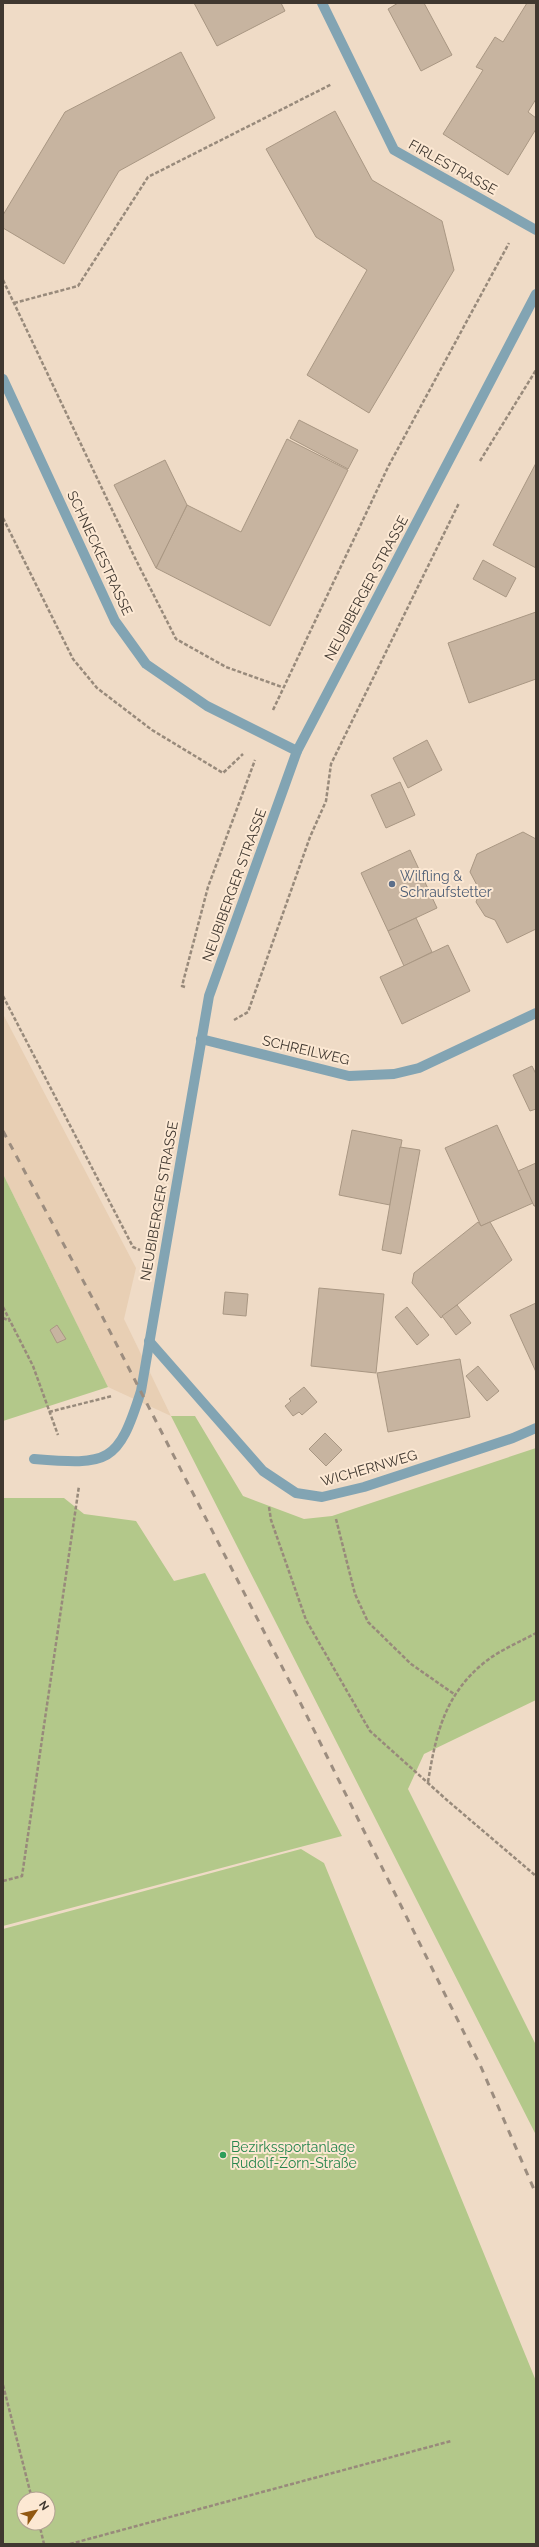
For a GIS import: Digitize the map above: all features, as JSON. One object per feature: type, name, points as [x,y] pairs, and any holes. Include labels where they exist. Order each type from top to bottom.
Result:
[{"type":"street","name":"FIRLESTRASSE","points":[[322,3],[394,150],[536,230]]},
{"type":"street","name":"NEUBIBERGER STRASSE","points":[[34,1459],[82,1463],[110,1455],[128,1431],[141,1391],[209,996],[297,750],[536,294]]},
{"type":"street","name":"SCHNECKESTRASSE","points":[[3,379],[7,394],[115,621],[146,664],[207,706],[263,736],[297,750]]},
{"type":"street","name":"SCHREILWEG","points":[[201,1039],[349,1076],[394,1074],[419,1068],[536,1013]]},
{"type":"street","name":"WICHERNWEG","points":[[149,1341],[263,1471],[296,1493],[322,1497],[364,1487],[512,1438],[536,1428]]},
{"type":"path","points":[[14,303],[78,286],[148,177],[355,72]]},
{"type":"path","points":[[209,996],[182,986],[208,887],[245,793],[263,736],[282,687],[388,467],[521,221]]},
{"type":"path","points":[[3,280],[135,558],[176,639],[226,667],[282,687]]},
{"type":"path","points":[[477,466],[536,370]]},
{"type":"path","points":[[201,1039],[248,1012],[310,837],[326,801],[331,764],[460,501]]},
{"type":"path","points":[[3,518],[73,659],[97,688],[152,730],[223,773],[263,736]]},
{"type":"path","points":[[3,996],[132,1247],[163,1260]]},
{"type":"path","points":[[3,1307],[33,1366],[60,1440],[82,1463]]},
{"type":"path","points":[[3,1318],[10,1321]]},
{"type":"path","points":[[49,1412],[116,1395],[135,1411]]},
{"type":"path","points":[[263,1471],[271,1520],[306,1620],[370,1731],[536,1876]]},
{"type":"path","points":[[322,1497],[335,1515],[355,1594],[368,1622],[411,1664],[454,1694]]},
{"type":"path","points":[[3,1881],[22,1876],[76,1502]]},
{"type":"path","points":[[428,1782],[435,1739],[454,1694],[486,1661],[536,1633]]},
{"type":"path","points":[[3,2385],[30,2491]]},
{"type":"path","points":[[70,2544],[451,2441]]},
{"type":"path","points":[[41,2531],[44,2544]]},
{"type":"shaded area","points":[[3,1014],[136,1268],[124,1319],[171,1416],[108,1387],[3,1174]]},
{"type":"green space","points":[[3,1174],[108,1387],[3,1421]]},
{"type":"green space","points":[[171,1416],[195,1416],[243,1496],[304,1519],[332,1516],[536,1448],[536,1700],[424,1754],[408,1789],[536,2045],[536,2135]]},
{"type":"green space","points":[[3,1498],[64,1498],[84,1514],[136,1521],[174,1581],[205,1573],[342,1836],[3,1926]]},
{"type":"green space","name":"Bezirkssportanlage Rudolf-Zorn-Straße","points":[[301,1849],[324,1863],[536,2381],[536,2544],[3,2544],[3,1929]]},
{"type":"building","points":[[194,3],[281,3],[285,11],[217,46]]},
{"type":"building","points":[[398,3],[424,3],[452,55],[421,71],[388,9]]},
{"type":"building","points":[[527,3],[536,3],[536,99],[528,112],[536,118],[536,129],[508,175],[443,134],[483,70],[476,67],[495,37],[503,42]]},
{"type":"building","points":[[181,52],[215,118],[119,171],[64,264],[3,228],[3,215],[65,112]]},
{"type":"building","points":[[335,111],[372,180],[442,221],[454,270],[369,413],[307,375],[367,270],[316,237],[266,149]]},
{"type":"building","points":[[299,420],[358,450],[348,469],[290,438]]},
{"type":"building","points":[[287,439],[348,470],[270,626],[156,568],[187,505],[241,532]]},
{"type":"building","points":[[165,460],[187,505],[156,568],[114,485]]},
{"type":"building","points":[[536,463],[536,568],[493,545]]},
{"type":"building","points":[[483,560],[516,578],[506,597],[473,579]]},
{"type":"building","points":[[536,612],[536,679],[469,703],[448,643]]},
{"type":"building","points":[[427,740],[442,770],[408,788],[393,758]]},
{"type":"building","points":[[400,782],[415,815],[386,828],[371,795]]},
{"type":"building","points":[[523,832],[536,839],[536,929],[507,943],[495,920],[485,916],[476,902],[480,891],[470,872],[477,854]]},
{"type":"building","points":[[410,850],[437,908],[388,931],[361,873]]},
{"type":"building","points":[[416,918],[432,952],[404,966],[388,931]]},
{"type":"building","points":[[448,945],[470,991],[402,1024],[380,977]]},
{"type":"building","points":[[532,1066],[536,1074],[536,1109],[530,1111],[513,1075]]},
{"type":"building","points":[[497,1125],[533,1203],[481,1226],[445,1148]]},
{"type":"building","points":[[352,1130],[402,1140],[390,1205],[339,1195]]},
{"type":"building","points":[[400,1147],[420,1150],[401,1254],[382,1250]]},
{"type":"building","points":[[536,1163],[536,1206],[534,1206],[518,1171]]},
{"type":"building","points":[[478,1222],[481,1226],[490,1222],[512,1260],[441,1318],[412,1283],[414,1273]]},
{"type":"building","points":[[319,1288],[384,1294],[376,1373],[311,1366]]},
{"type":"building","points":[[225,1292],[248,1294],[246,1316],[223,1314]]},
{"type":"building","points":[[536,1303],[536,1372],[510,1315]]},
{"type":"building","points":[[457,1305],[471,1323],[456,1335],[442,1316]]},
{"type":"building","points":[[407,1307],[429,1335],[417,1345],[395,1317]]},
{"type":"building","points":[[57,1325],[66,1339],[57,1343],[50,1330]]},
{"type":"building","points":[[460,1359],[470,1417],[388,1432],[377,1373]]},
{"type":"building","points":[[478,1366],[499,1391],[487,1401],[466,1376]]},
{"type":"building","points":[[304,1387],[317,1402],[302,1415],[299,1412],[293,1416],[285,1406],[291,1401],[289,1399]]},
{"type":"building","points":[[325,1433],[342,1450],[326,1466],[309,1449]]},
{"type":"railway","points":[[3,1131],[102,1316],[297,1696],[481,2067],[536,2194]]},
{"type":"place","name":"Wilfling & Schraufstetter","points":[[392,884]]},
{"type":"place","name":"Bezirkssportanlage Rudolf-Zorn-Straße","points":[[223,2155]]}]
